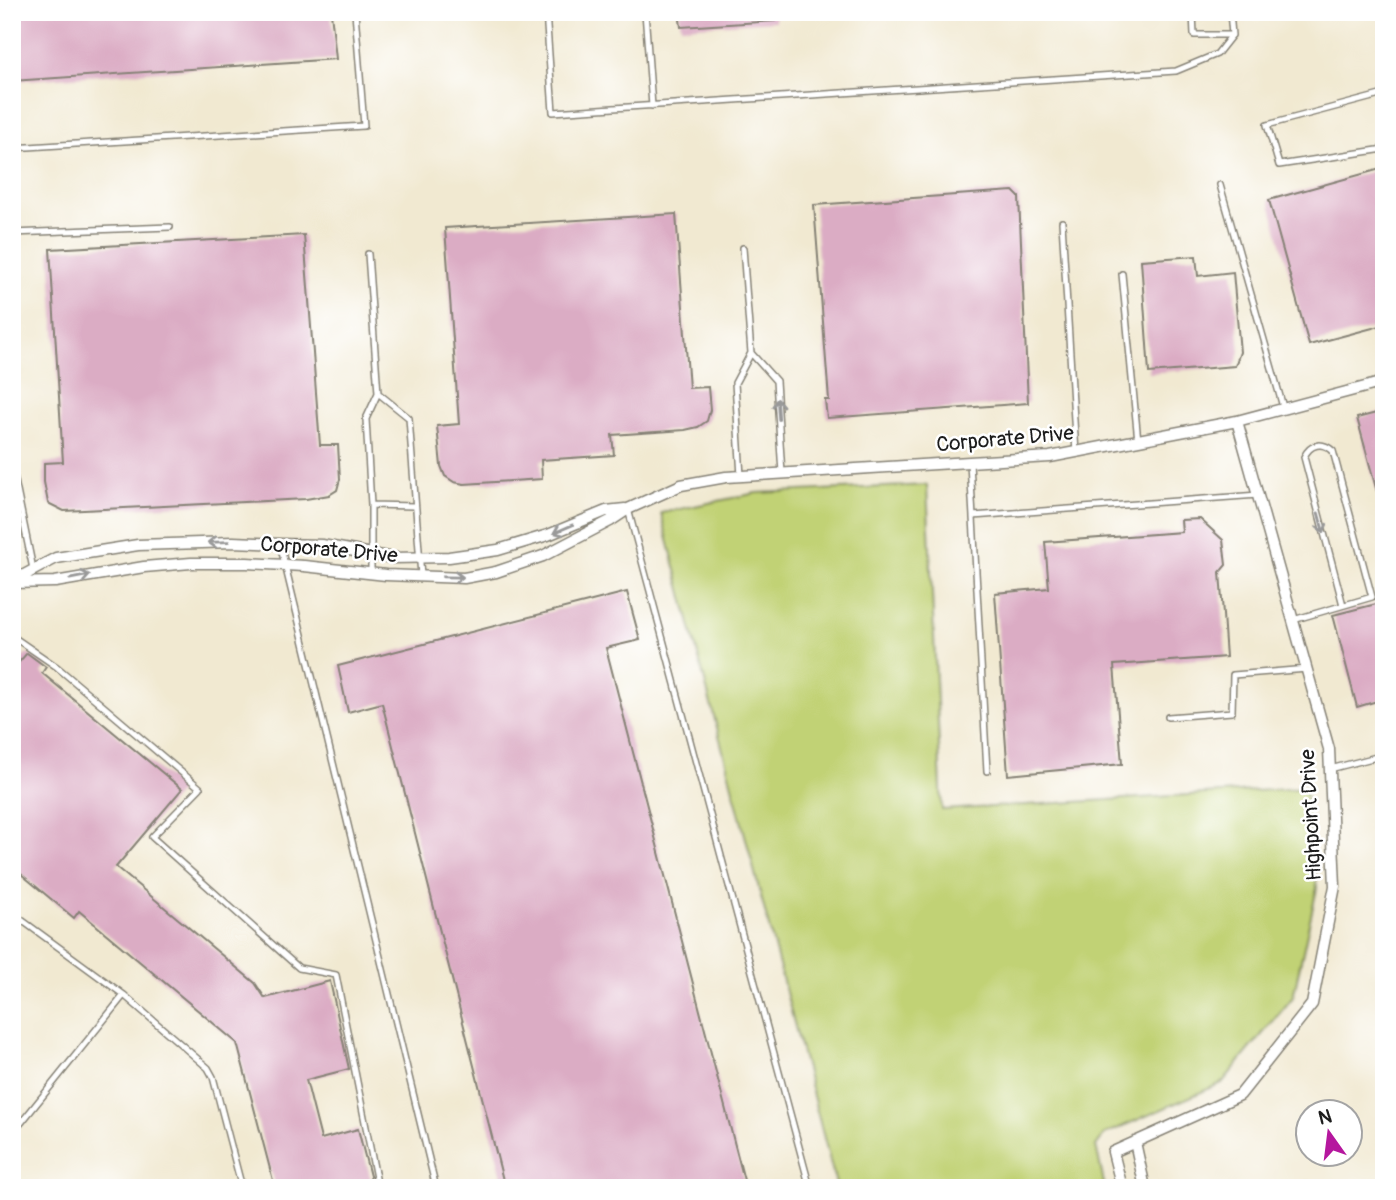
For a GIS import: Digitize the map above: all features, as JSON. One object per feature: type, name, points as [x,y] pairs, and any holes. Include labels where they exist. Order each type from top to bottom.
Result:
[{"type":"street","name":"Corporate Drive","points":[[12,582],[55,582],[144,567],[191,563],[286,565],[464,578],[496,572],[543,556],[610,522],[628,509],[681,485],[726,477],[1050,457],[1237,421],[1384,382]]},
{"type":"street","name":"Highpoint Drive","points":[[1122,1188],[1113,1152],[1240,1095],[1312,1004],[1335,886],[1329,749],[1237,421]]},
{"type":"street","name":"Corporate Drive","points":[[12,582],[56,558],[138,545],[233,542],[322,545],[393,558],[449,557],[498,550],[548,536],[606,511],[628,509]]},
{"type":"street","points":[[1135,1142],[1145,1188]]},
{"type":"lane","points":[[12,148],[364,126],[355,12]]},
{"type":"lane","points":[[546,12],[553,113],[1177,71],[1217,54],[1232,35],[1230,12]]},
{"type":"lane","points":[[645,12],[652,106]]},
{"type":"lane","points":[[1193,12],[1195,35],[1232,35]]},
{"type":"lane","points":[[1384,93],[1267,125],[1279,165],[1384,149]]},
{"type":"lane","points":[[1220,185],[1283,410]]},
{"type":"lane","points":[[1062,222],[1076,453]]},
{"type":"lane","points":[[12,233],[170,227]]},
{"type":"lane","points":[[741,476],[735,383],[751,353],[743,248]]},
{"type":"lane","points":[[368,254],[378,393],[366,419],[372,573]]},
{"type":"lane","points":[[1122,274],[1138,441]]},
{"type":"lane","points":[[751,353],[776,381],[782,474]]},
{"type":"lane","points":[[378,393],[409,418],[421,576]]},
{"type":"lane","points":[[1293,620],[1372,597],[1333,451],[1323,445],[1317,445],[1307,451],[1304,457],[1343,605]]},
{"type":"lane","points":[[970,463],[987,771]]},
{"type":"lane","points":[[12,466],[33,570]]},
{"type":"lane","points":[[973,516],[1258,495]]},
{"type":"lane","points":[[371,505],[414,506]]},
{"type":"lane","points":[[628,509],[810,1188]]},
{"type":"lane","points":[[280,544],[436,1188]]},
{"type":"lane","points":[[12,636],[57,667],[201,788],[152,837],[299,968],[336,975],[377,1188]]},
{"type":"lane","points":[[1168,717],[1232,712],[1234,675],[1307,669]]},
{"type":"lane","points":[[1330,769],[1384,755]]},
{"type":"lane","points":[[12,913],[124,995],[211,1072],[242,1188]]},
{"type":"lane","points":[[12,1130],[21,1123],[124,995]]},
{"type":"green space","points":[[927,485],[942,810],[1305,788],[1317,888],[1293,997],[1222,1083],[1105,1134],[1096,1146],[1105,1188],[837,1188],[661,513],[756,493]]},
{"type":"building","points":[[12,12],[331,12],[336,59],[12,81]]},
{"type":"building","points":[[679,12],[775,12],[775,21],[681,27]]},
{"type":"building","points":[[1384,168],[1384,325],[1309,345],[1269,200]]},
{"type":"building","points":[[1013,191],[1019,197],[1028,403],[827,418],[825,400],[829,400],[814,205]]},
{"type":"building","points":[[676,214],[689,388],[708,387],[710,410],[707,421],[698,427],[685,430],[612,435],[614,455],[541,460],[542,479],[464,484],[445,476],[441,466],[437,426],[459,424],[445,228]]},
{"type":"building","points":[[304,235],[320,445],[338,445],[340,479],[337,490],[329,495],[306,499],[64,511],[48,503],[44,463],[63,462],[50,249]]},
{"type":"building","points":[[1196,256],[1198,276],[1233,272],[1240,352],[1235,366],[1149,373],[1141,260]]},
{"type":"building","points":[[1384,411],[1384,503],[1380,503],[1357,418]]},
{"type":"building","points":[[1200,519],[1223,540],[1226,565],[1220,572],[1226,657],[1114,665],[1122,764],[1008,775],[995,593],[1049,588],[1045,542],[1182,532],[1181,520]]},
{"type":"building","points":[[627,592],[640,640],[606,648],[746,1188],[505,1188],[382,703],[348,712],[338,666]]},
{"type":"building","points":[[1384,602],[1384,699],[1357,707],[1333,615]]},
{"type":"building","points":[[27,653],[46,667],[42,673],[182,789],[116,867],[255,983],[265,998],[330,981],[349,1069],[306,1080],[321,1139],[358,1129],[373,1188],[275,1188],[237,1043],[79,911],[74,918],[21,874],[12,875],[12,670]]}]
